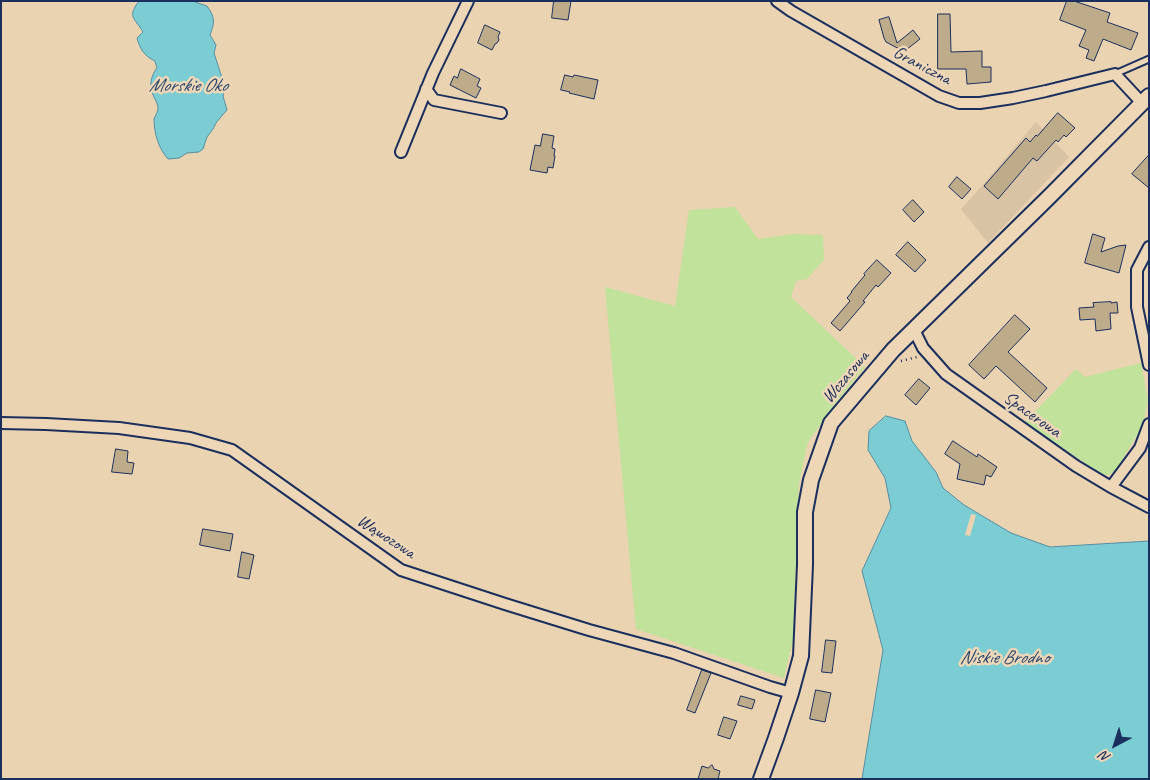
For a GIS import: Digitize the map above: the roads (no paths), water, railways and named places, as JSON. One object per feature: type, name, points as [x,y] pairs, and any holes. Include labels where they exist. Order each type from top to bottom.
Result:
[{"type":"street","points":[[401,152],[433,73],[468,1]]},
{"type":"street","name":"Graniczna","points":[[778,1],[791,11],[939,96],[959,103],[980,103],[1013,98],[1115,74]]},
{"type":"street","points":[[1115,74],[1145,99]]},
{"type":"street","points":[[426,89],[434,100],[500,113]]},
{"type":"street","name":"Wczasowa","points":[[761,779],[791,693],[801,656],[805,512],[811,480],[831,424],[893,350],[1050,196],[1145,99]]},
{"type":"street","points":[[1149,247],[1137,270],[1137,307],[1149,365]]},
{"type":"street","name":"Spacerowa","points":[[914,330],[923,348],[946,374],[1076,466],[1149,507]]},
{"type":"street","name":"Wąwozowa","points":[[1,423],[119,428],[190,438],[232,450],[401,570],[589,630],[674,653],[791,693]]},
{"type":"street","points":[[1111,487],[1140,448],[1149,424]]},
{"type":"lane","points":[[1115,74],[1149,59]]},
{"type":"water","name":"Morskie Oko","points":[[139,1],[192,1],[207,6],[212,13],[213,27],[210,35],[216,45],[214,53],[225,87],[223,96],[227,110],[216,123],[207,137],[203,149],[199,152],[187,153],[179,158],[168,159],[156,136],[154,119],[158,107],[151,86],[153,75],[157,68],[155,61],[143,52],[137,38],[143,32],[133,17],[133,10]]},
{"type":"water","name":"Niskie Brodno","points":[[886,416],[905,421],[912,441],[936,472],[943,488],[964,505],[1011,533],[1050,547],[1149,541],[1149,779],[862,779],[883,650],[862,571],[891,508],[885,478],[868,450],[869,431]]}]
